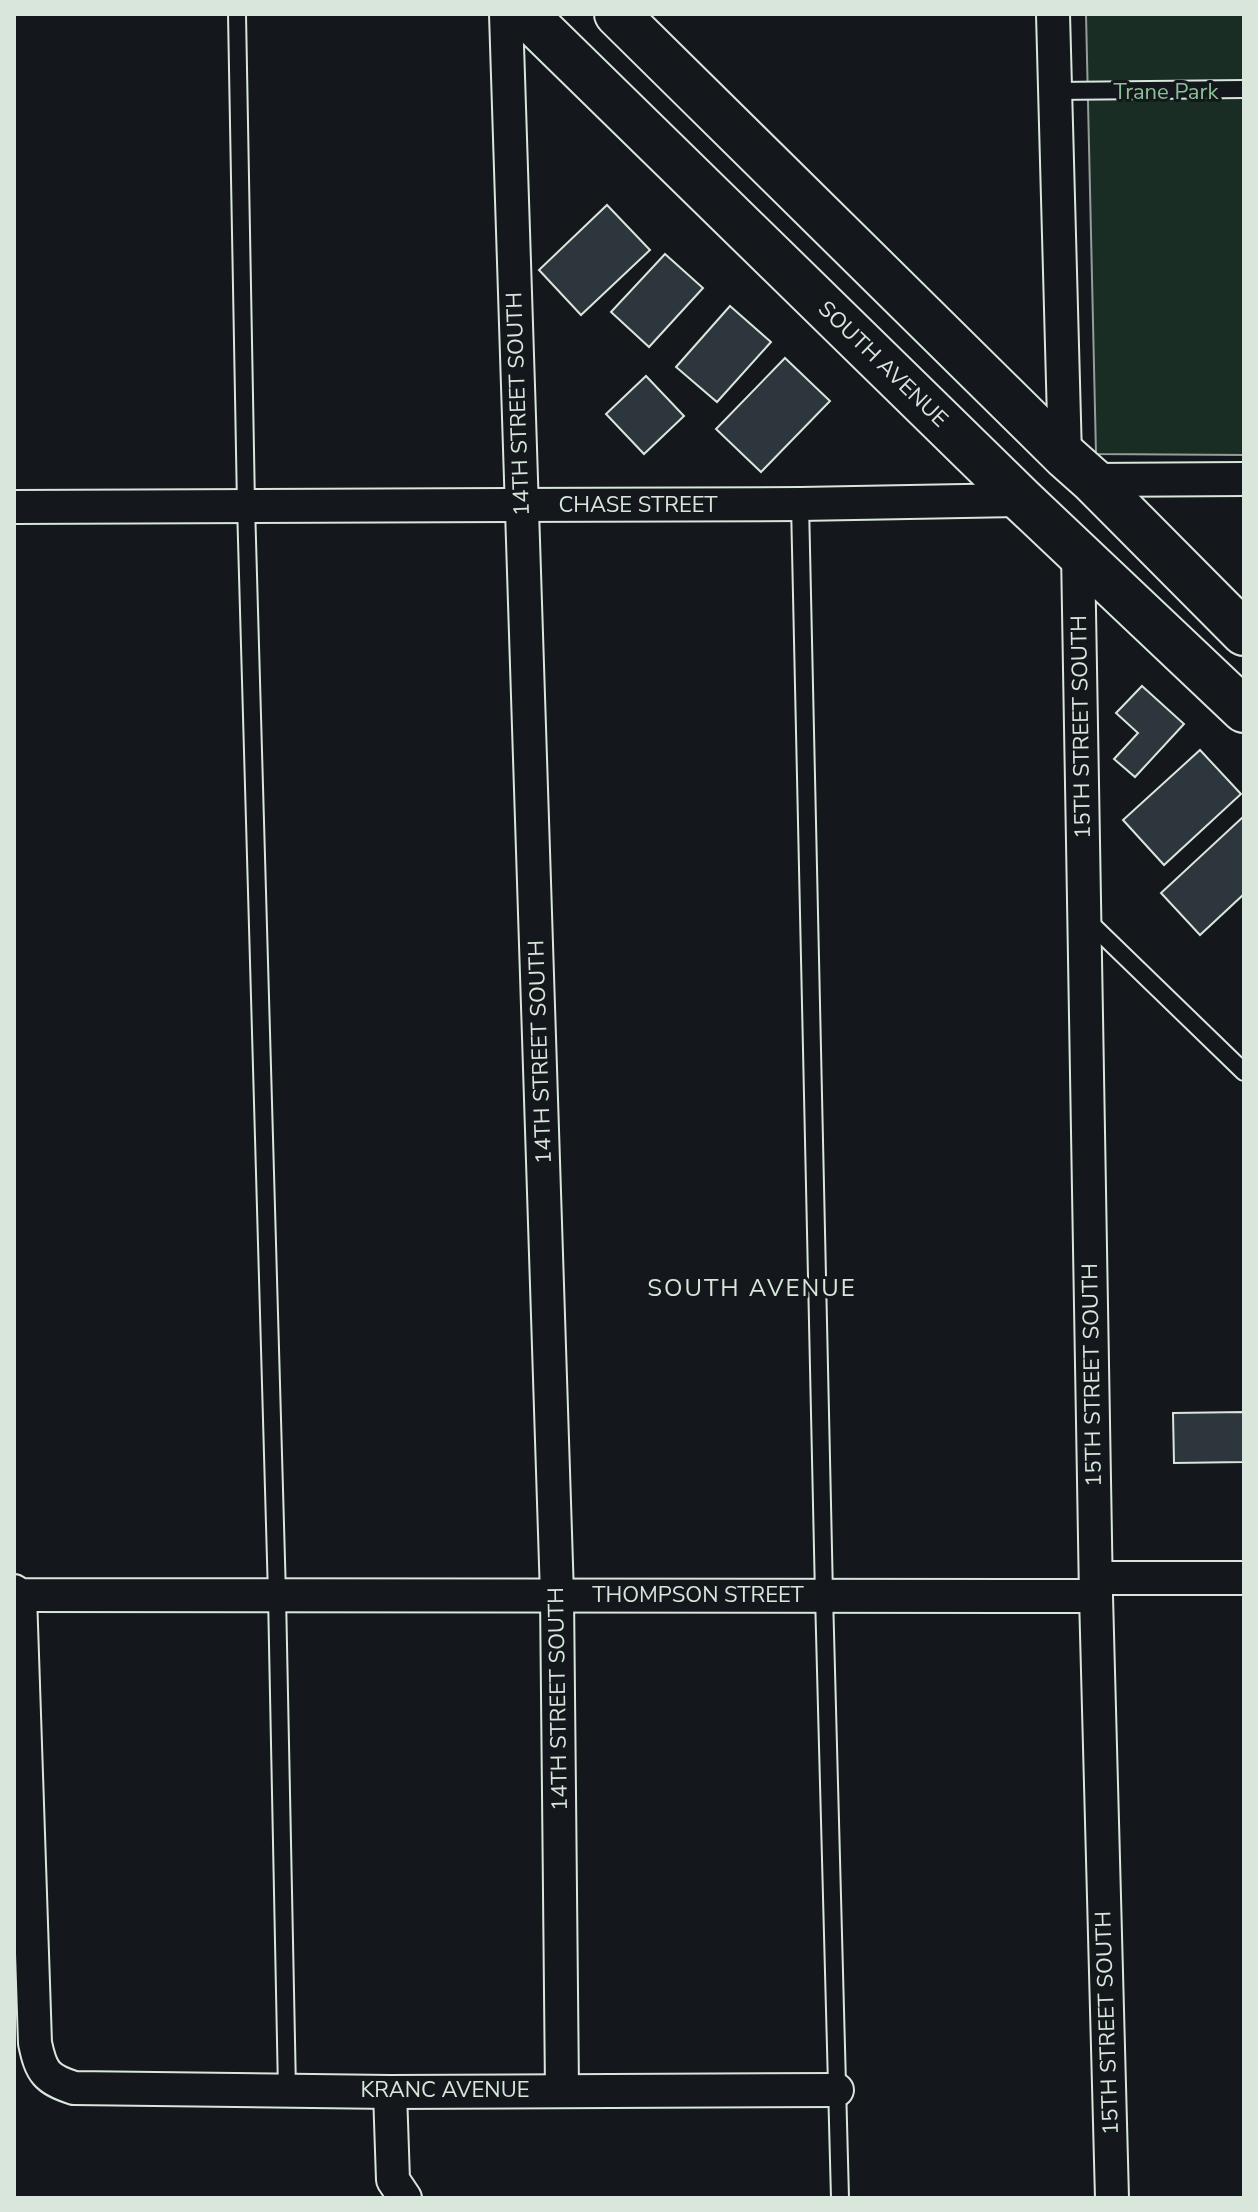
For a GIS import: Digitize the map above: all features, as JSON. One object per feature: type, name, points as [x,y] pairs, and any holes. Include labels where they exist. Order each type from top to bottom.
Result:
[{"type":"highway","name":"SOUTH AVENUE","points":[[525,14],[1022,500],[1244,710]]},
{"type":"highway","points":[[617,14],[1244,633]]},
{"type":"street","name":"14TH STREET SOUTH","points":[[506,14],[557,1595],[562,2090]]},
{"type":"street","points":[[1053,14],[1078,468],[1244,479]]},
{"type":"street","name":"CHASE STREET","points":[[14,507],[522,506],[1022,500]]},
{"type":"street","name":"15TH STREET SOUTH","points":[[1078,552],[1096,1587],[1112,2198]]},
{"type":"street","name":"THOMPSON STREET","points":[[17,1593],[824,1595],[1096,1587],[1244,1578]]},
{"type":"street","name":"KRANC AVENUE","points":[[17,1593],[35,2043],[39,2064],[54,2081],[74,2088],[390,2092],[837,2090]]},
{"type":"street","points":[[390,2092],[393,2180],[405,2198]]},
{"type":"lane","points":[[237,14],[246,505],[277,1595],[287,2090]]},
{"type":"lane","points":[[1055,91],[1244,89]]},
{"type":"lane","points":[[800,504],[840,2198]]},
{"type":"lane","points":[[1084,917],[1244,1072]]},
{"type":"green space","name":"Trane Park","points":[[1086,14],[1244,14],[1244,455],[1096,454]]},
{"type":"building","points":[[607,205],[650,250],[581,315],[539,270]]},
{"type":"building","points":[[665,254],[703,288],[649,347],[611,312]]},
{"type":"building","points":[[730,306],[771,342],[717,402],[676,367]]},
{"type":"building","points":[[785,358],[830,401],[761,472],[716,429]]},
{"type":"building","points":[[646,376],[684,416],[644,454],[606,414]]},
{"type":"building","points":[[1142,686],[1184,724],[1135,777],[1114,759],[1138,733],[1116,713]]},
{"type":"building","points":[[1200,750],[1241,794],[1164,865],[1123,820]]},
{"type":"building","points":[[1244,816],[1244,894],[1200,935],[1161,893]]},
{"type":"building","points":[[1244,1412],[1244,1462],[1174,1463],[1173,1413]]},
{"type":"district","name":"SOUTH AVENUE","points":[[752,1288]]}]
